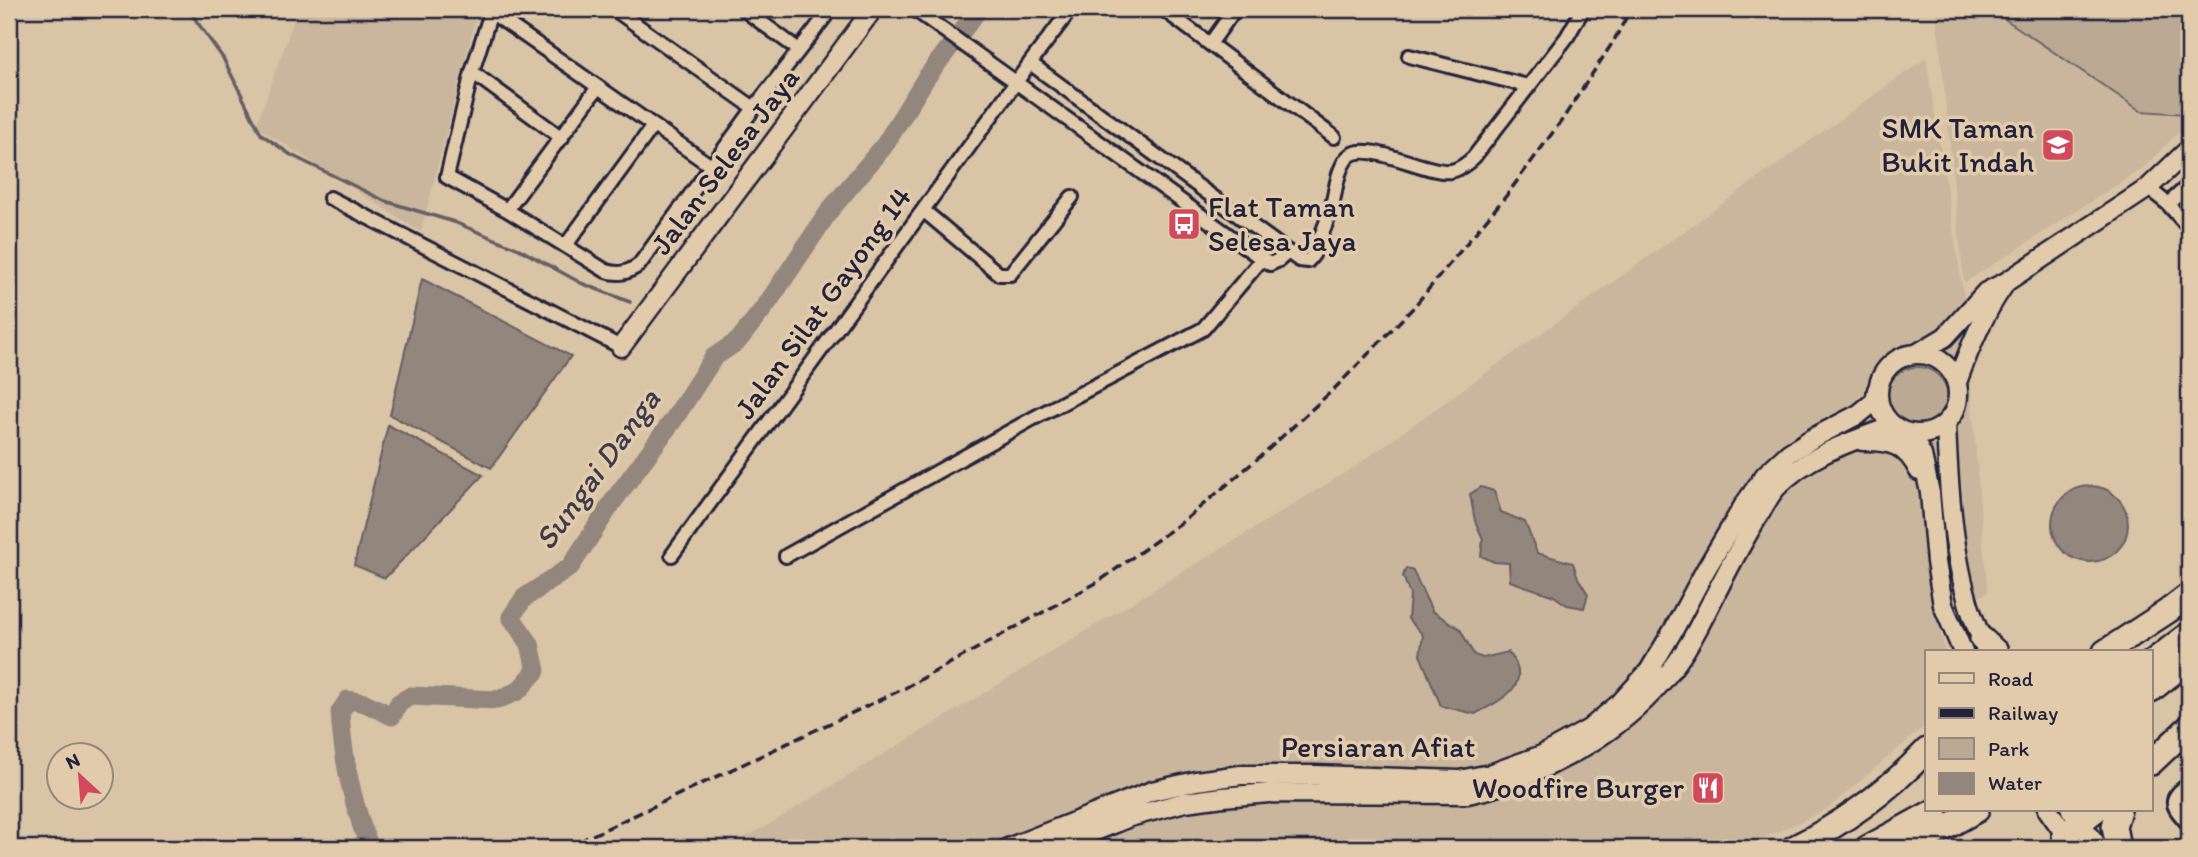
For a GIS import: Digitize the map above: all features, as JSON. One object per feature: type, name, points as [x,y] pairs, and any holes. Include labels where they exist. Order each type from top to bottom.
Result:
[{"type":"highway","points":[[2108,650],[2189,595]]},
{"type":"highway","points":[[2152,662],[2189,634]]},
{"type":"highway","points":[[2152,689],[2189,660]]},
{"type":"highway","points":[[2152,762],[2189,727]]},
{"type":"highway","points":[[1793,848],[1820,835],[1870,803],[1925,753]]},
{"type":"highway","points":[[1867,848],[1932,812]]},
{"type":"highway","points":[[1909,848],[1973,812]]},
{"type":"highway","points":[[2118,812],[2113,826],[2118,848]]},
{"type":"street","points":[[614,9],[754,108]]},
{"type":"street","points":[[743,9],[799,50]]},
{"type":"street","points":[[711,166],[491,11],[472,72],[447,177],[508,210],[606,271],[616,274],[626,273],[639,265],[754,108],[831,9]]},
{"type":"street","name":"Jalan Selesa Jaya","points":[[621,347],[873,9]]},
{"type":"street","points":[[914,9],[1262,259],[1270,264],[1275,263],[1288,252]]},
{"type":"street","name":"Jalan Silat Gayong 14","points":[[672,555],[1015,81],[1071,9]]},
{"type":"street","points":[[1163,9],[1334,136]]},
{"type":"street","points":[[1210,44],[1236,9]]},
{"type":"street","points":[[1030,63],[1299,260],[1308,261],[1313,255],[1331,208],[1344,161],[1351,153],[1356,151],[1389,156],[1440,171],[1453,171],[1466,164],[1567,37],[1583,9]]},
{"type":"street","points":[[1409,56],[1528,86]]},
{"type":"street","points":[[472,72],[562,138]]},
{"type":"street","points":[[508,210],[598,87]]},
{"type":"street","points":[[566,245],[653,126]]},
{"type":"street","points":[[1918,354],[1945,337],[1986,292],[2006,282],[2148,188],[2189,149]]},
{"type":"street","points":[[2168,204],[2189,185]]},
{"type":"street","points":[[2148,188],[2168,204],[2189,228]]},
{"type":"street","points":[[923,210],[999,274],[1010,274],[1072,197]]},
{"type":"street","points":[[330,198],[621,347]]},
{"type":"street","points":[[786,556],[1002,435],[1203,329],[1262,259]]},
{"type":"street","points":[[1956,382],[1987,309],[2006,282]]},
{"type":"street","points":[[1899,429],[1915,434],[1926,433],[1946,423],[1953,414],[1957,404],[1956,382],[1951,370],[1942,361],[1918,354],[1906,355],[1896,360],[1887,368],[1881,379],[1877,390],[1878,404],[1884,416],[1916,444],[1922,455],[1930,493],[1943,606],[1982,649]]},
{"type":"street","name":"Persiaran Afiat","points":[[1008,848],[1152,791],[1196,781],[1241,775],[1313,784],[1468,794],[1493,782],[1555,762],[1603,736],[1638,707],[1667,675],[1696,631],[1751,527],[1775,490],[1789,453],[1859,414],[1875,401],[1877,390]]},
{"type":"street","points":[[1946,423],[1948,472],[1959,560],[1982,649]]},
{"type":"street","name":"Persiaran Afiat","points":[[1779,474],[1795,471],[1852,441],[1899,429]]},
{"type":"street","points":[[1852,441],[1880,440],[1905,449],[1930,493]]},
{"type":"street","name":"Persiaran Afiat","points":[[1054,848],[1119,820],[1185,803],[1269,793],[1313,784]]},
{"type":"street","points":[[2189,784],[2176,793],[2173,801],[2174,807],[2189,825]]},
{"type":"street","points":[[2070,821],[2099,848]]},
{"type":"shaded area","points":[[298,9],[478,9],[421,232],[256,126]]},
{"type":"shaded area","name":"SMK Taman Bukit Indah","points":[[1936,9],[2189,9],[2189,122],[2143,168],[1964,283]]},
{"type":"shaded area","points":[[1926,58],[1964,298],[1988,592],[1938,620],[1945,650],[1925,650],[1925,726],[1826,810],[1741,848],[723,848],[763,828],[1353,468]]},
{"type":"green space","points":[[1990,9],[2189,9],[2189,110],[2185,114],[2141,111]]},
{"type":"green space","points":[[1917,367],[1939,376],[1948,398],[1939,420],[1917,429],[1895,420],[1886,398],[1895,376]]},
{"type":"water","points":[[422,279],[571,356],[491,468],[390,415]]},
{"type":"water","points":[[388,425],[483,475],[385,578],[354,565]]},
{"type":"water","points":[[2090,486],[2105,489],[2117,497],[2125,509],[2128,524],[2125,539],[2117,551],[2105,559],[2090,562],[2075,559],[2063,551],[2055,539],[2052,524],[2055,509],[2063,497],[2075,489]]},
{"type":"water","points":[[1481,487],[1494,491],[1501,512],[1525,522],[1537,553],[1573,563],[1588,594],[1584,608],[1567,605],[1554,596],[1510,581],[1509,563],[1494,562],[1481,556],[1483,539],[1475,521],[1470,494]]},
{"type":"water","points":[[1406,568],[1413,571],[1432,611],[1460,629],[1474,655],[1483,658],[1508,652],[1516,664],[1518,674],[1517,682],[1504,697],[1475,714],[1441,706],[1420,655],[1423,635],[1408,619],[1410,595],[1403,576]]},
{"type":"waterway","points":[[190,9],[223,58],[261,134],[291,155],[385,201],[454,222],[519,249],[581,283],[630,302]]},
{"type":"waterway","name":"Sungai Danga","points":[[370,848],[353,798],[343,747],[340,712],[348,700],[365,703],[392,716],[399,703],[411,696],[497,700],[518,691],[536,671],[530,644],[511,617],[524,598],[570,567],[714,357],[738,341],[767,304],[830,210],[884,146],[926,78],[979,9]]},
{"type":"railway","points":[[565,848],[905,688],[1098,582],[1185,520],[1334,389],[1412,309],[1506,196],[1562,120],[1613,42],[1631,9]]},
{"type":"place","name":"SMK Taman Bukit Indah","points":[[2058,145]]},
{"type":"place","name":"Flat Taman Selesa Jaya","points":[[1184,224]]},
{"type":"place","name":"Woodfire Burger","points":[[1708,788]]}]
